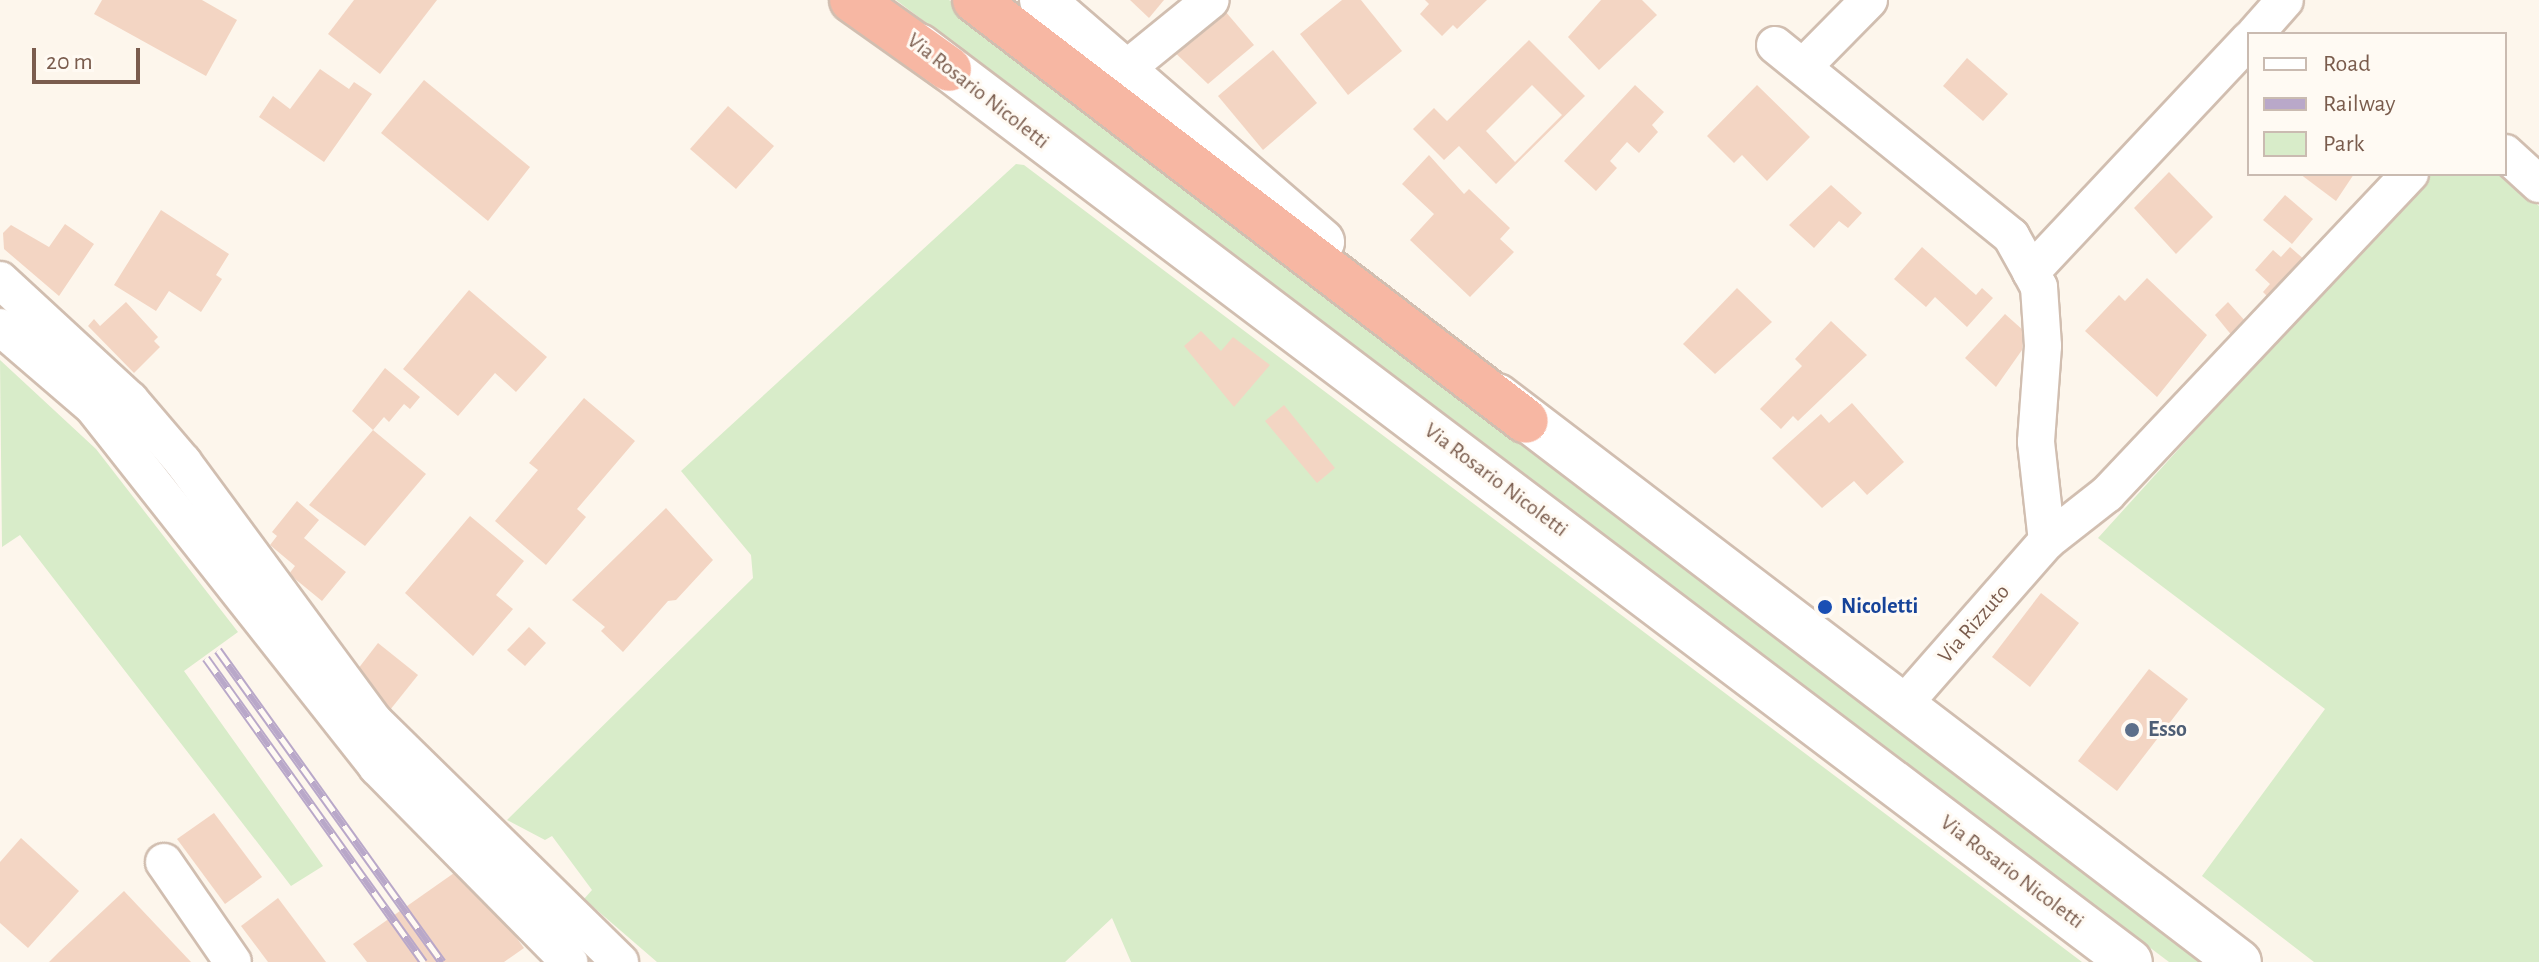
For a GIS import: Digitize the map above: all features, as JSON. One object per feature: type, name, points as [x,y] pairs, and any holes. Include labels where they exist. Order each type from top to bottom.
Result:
[{"type":"highway","points":[[852,0],[949,69]]},
{"type":"highway","points":[[975,0],[1526,421]]},
{"type":"main road","name":"Via Rosario Nicoletti","points":[[861,0],[2130,962]]},
{"type":"main road","points":[[1042,0],[1126,69],[1526,421],[2239,962]]},
{"type":"street","points":[[1126,69],[1211,0]]},
{"type":"street","points":[[1869,0],[1789,56],[2011,236],[2039,287],[2042,332],[2036,442],[2047,541]]},
{"type":"street","points":[[2257,32],[2285,0]]},
{"type":"street","points":[[2031,272],[2247,42]]},
{"type":"street","points":[[2507,155],[2539,184]]},
{"type":"street","name":"Via Rizzuto","points":[[1902,706],[2047,541],[2107,494],[2408,176]]},
{"type":"street","points":[[0,280],[130,400],[175,452],[375,722],[620,962]]},
{"type":"street","points":[[0,327],[93,407],[377,767],[569,962]]},
{"type":"street","points":[[164,862],[233,962]]},
{"type":"green space","points":[[896,0],[949,0],[2206,962],[2169,962]]},
{"type":"green space","points":[[1016,164],[1024,165],[2082,962],[1131,962],[1112,918],[1065,962],[657,962],[584,899],[592,890],[552,836],[545,840],[507,820],[753,578],[751,555],[681,471]]},
{"type":"green space","points":[[2426,176],[2505,176],[2539,206],[2539,962],[2314,962],[2202,876],[2325,709],[2098,538]]},
{"type":"green space","points":[[0,360],[96,449],[238,632],[184,671],[323,866],[291,886],[20,535],[2,547]]},
{"type":"building","points":[[102,0],[202,0],[237,20],[206,76],[94,14]]},
{"type":"building","points":[[354,0],[437,0],[380,74],[328,34]]},
{"type":"building","points":[[1130,0],[1164,0],[1149,18]]},
{"type":"building","points":[[1342,0],[1361,0],[1402,51],[1348,95],[1300,34]]},
{"type":"building","points":[[1425,0],[1487,0],[1457,29],[1453,25],[1442,36],[1420,14],[1429,4]]},
{"type":"building","points":[[1601,0],[1642,0],[1657,15],[1599,70],[1568,37]]},
{"type":"building","points":[[1219,4],[1254,45],[1208,84],[1168,46]]},
{"type":"building","points":[[1529,40],[1585,96],[1496,184],[1459,146],[1444,160],[1413,129],[1434,108],[1447,121]],"holes":[[[1532,85],[1562,115],[1515,162],[1486,131]]]},
{"type":"building","points":[[1273,50],[1317,103],[1263,150],[1218,96]]},
{"type":"building","points":[[1967,58],[2008,94],[1983,121],[1943,86]]},
{"type":"building","points":[[320,69],[349,89],[354,82],[372,94],[324,162],[259,117],[273,96],[290,109]]},
{"type":"building","points":[[424,80],[530,167],[488,221],[381,133]]},
{"type":"building","points":[[1635,85],[1664,112],[1652,125],[1658,132],[1639,153],[1627,142],[1610,161],[1617,168],[1596,191],[1564,161]]},
{"type":"building","points":[[1757,85],[1810,137],[1767,181],[1742,155],[1734,163],[1707,136]]},
{"type":"building","points":[[728,106],[774,146],[736,189],[690,149]]},
{"type":"building","points":[[1429,155],[1464,194],[1469,189],[1510,228],[1500,239],[1514,252],[1470,297],[1410,240],[1434,214],[1402,184]]},
{"type":"building","points":[[2169,172],[2213,217],[2176,254],[2134,208]]},
{"type":"building","points":[[2303,176],[2353,176],[2336,201]]},
{"type":"building","points":[[1831,185],[1862,213],[1848,228],[1839,221],[1814,248],[1789,225]]},
{"type":"building","points":[[2285,195],[2313,219],[2292,244],[2263,220]]},
{"type":"building","points":[[161,210],[229,254],[216,275],[222,279],[201,312],[169,291],[156,311],[114,285]]},
{"type":"building","points":[[65,224],[94,244],[59,296],[4,249],[3,233],[11,225],[49,247]]},
{"type":"building","points":[[1922,247],[1976,295],[1982,288],[1993,298],[1967,327],[1935,297],[1926,307],[1894,279]]},
{"type":"building","points":[[2290,247],[2306,261],[2271,300],[2263,292],[2270,284],[2255,270],[2273,250],[2281,257]]},
{"type":"building","points":[[2147,278],[2207,335],[2157,397],[2085,331],[2119,295],[2125,301]]},
{"type":"building","points":[[1737,288],[1772,322],[1715,374],[1683,344]]},
{"type":"building","points":[[469,290],[547,357],[516,392],[495,373],[458,416],[403,369]]},
{"type":"building","points":[[126,302],[158,337],[154,341],[160,347],[134,373],[88,326],[94,319],[100,326]]},
{"type":"building","points":[[2228,302],[2247,323],[2233,337],[2215,315]]},
{"type":"building","points":[[2005,314],[2024,331],[2022,350],[1996,387],[1965,358]]},
{"type":"building","points":[[1831,321],[1867,355],[1798,421],[1793,416],[1781,429],[1760,409],[1802,366],[1795,359]]},
{"type":"building","points":[[1201,331],[1221,351],[1233,337],[1270,365],[1234,407],[1184,346]]},
{"type":"building","points":[[385,368],[420,397],[410,409],[404,404],[389,422],[384,417],[373,430],[352,411]]},
{"type":"building","points":[[584,398],[635,441],[577,509],[586,517],[546,565],[495,521],[538,470],[529,463]]},
{"type":"building","points":[[1852,403],[1904,462],[1867,495],[1854,481],[1822,508],[1772,458],[1821,414],[1829,423]]},
{"type":"building","points":[[1284,405],[1335,468],[1317,483],[1265,421]]},
{"type":"building","points":[[373,430],[426,474],[365,546],[309,505]]},
{"type":"building","points":[[297,501],[319,520],[304,538],[346,572],[322,601],[289,574],[295,566],[270,545],[277,536],[272,532]]},
{"type":"building","points":[[666,508],[713,560],[676,600],[668,601],[623,652],[601,631],[605,627],[572,600]]},
{"type":"building","points":[[470,516],[524,561],[496,595],[513,609],[473,656],[405,593]]},
{"type":"building","points":[[2041,593],[2079,623],[2030,687],[1992,657]]},
{"type":"building","points":[[529,627],[546,643],[525,666],[507,650]]},
{"type":"building","points":[[378,643],[418,675],[390,710],[351,678]]},
{"type":"building","points":[[2149,669],[2188,699],[2117,791],[2078,761]]},
{"type":"building","points":[[214,813],[262,877],[225,904],[177,839]]},
{"type":"building","points":[[21,838],[79,891],[28,948],[0,923],[0,862]]},
{"type":"building","points":[[464,866],[524,948],[504,962],[367,962],[353,944]]},
{"type":"building","points":[[124,891],[191,962],[49,962],[59,952]]},
{"type":"building","points":[[278,898],[326,962],[268,962],[241,926]]},
{"type":"railway","points":[[218,650],[442,962]]},
{"type":"railway","points":[[206,658],[424,962]]},
{"type":"place","name":"Nicoletti","points":[[1825,607]]},
{"type":"place","name":"Esso","points":[[2132,730]]}]
